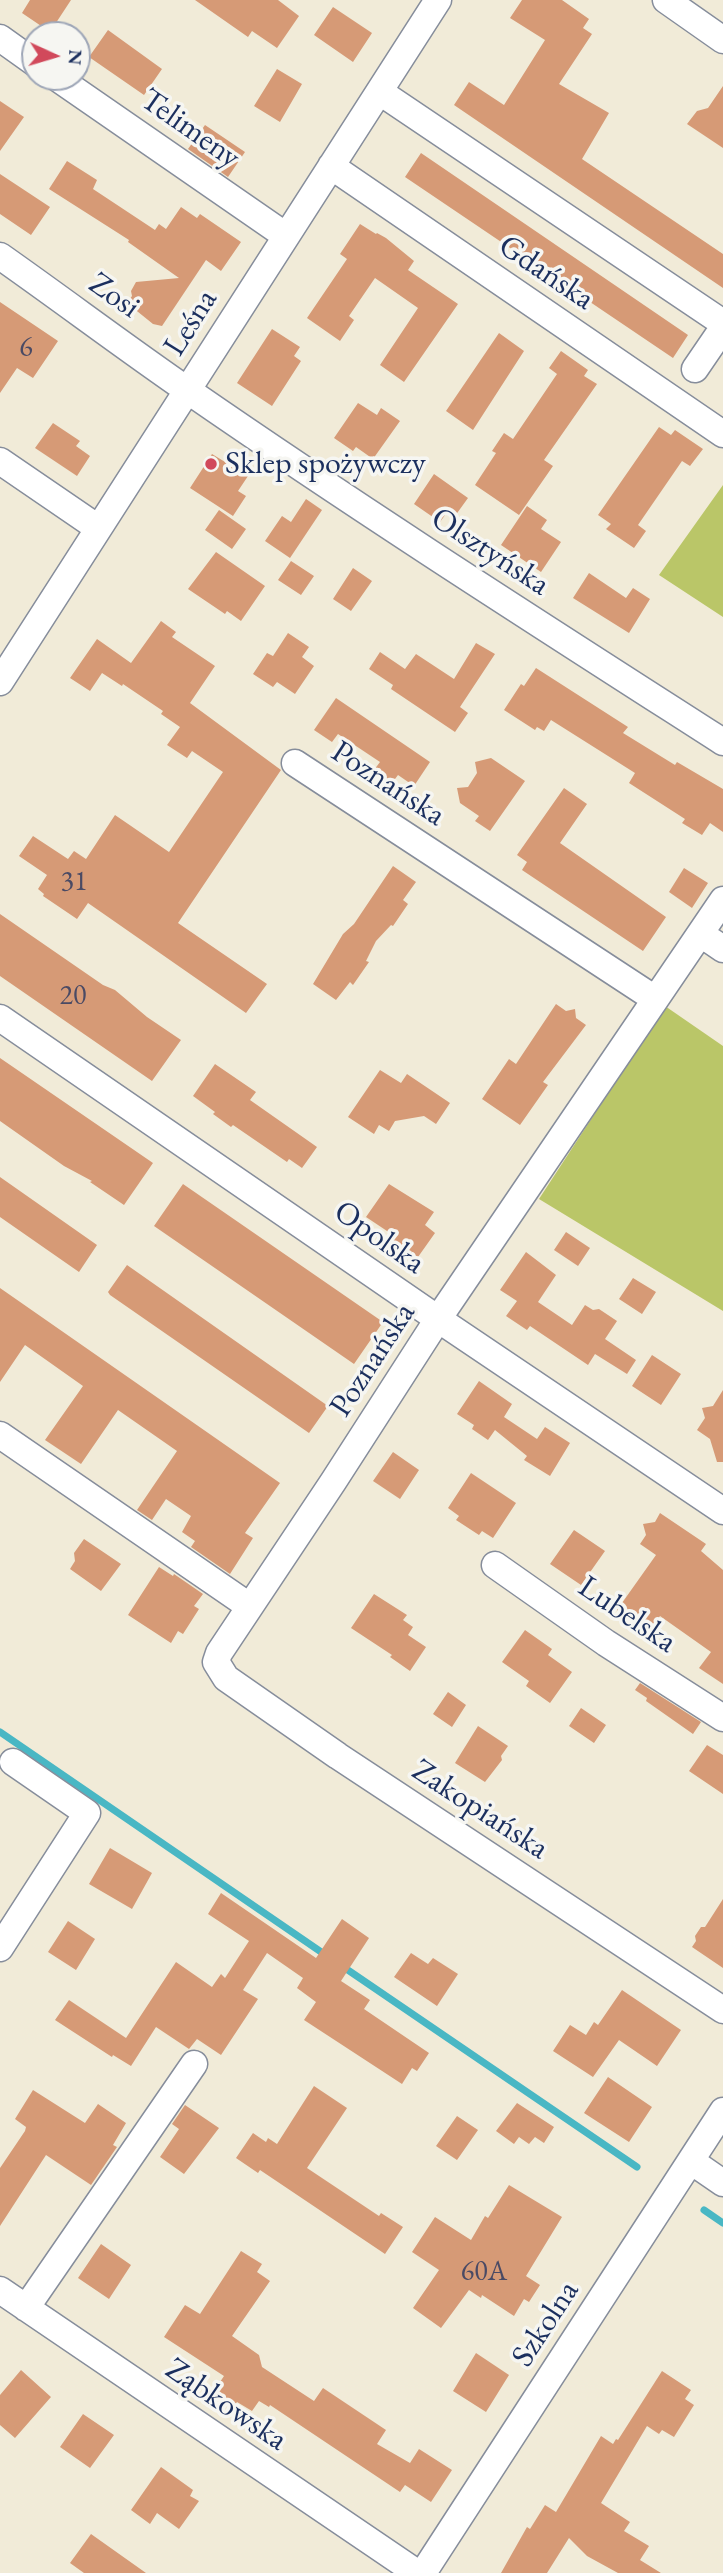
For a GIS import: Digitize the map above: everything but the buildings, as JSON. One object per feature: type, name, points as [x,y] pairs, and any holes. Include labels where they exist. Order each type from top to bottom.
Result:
[{"type":"street","name":"Leśna","points":[[2,676],[438,0]]},
{"type":"street","points":[[666,0],[723,40]]},
{"type":"street","points":[[0,38],[21,52]]},
{"type":"street","name":"Telimeny","points":[[76,91],[286,236]]},
{"type":"street","points":[[380,92],[723,326],[695,369]]},
{"type":"street","name":"Gdańska","points":[[331,166],[723,434]]},
{"type":"street","name":"Zosi","points":[[0,256],[188,391]]},
{"type":"street","name":"Olsztyńska","points":[[188,391],[486,591],[723,741]]},
{"type":"street","points":[[0,461],[98,528]]},
{"type":"street","name":"Poznańska","points":[[295,763],[655,999]]},
{"type":"street","name":"Poznańska","points":[[219,1653],[334,1482],[438,1319],[723,900]]},
{"type":"street","points":[[701,934],[723,949]]},
{"type":"street","name":"Opolska","points":[[0,1018],[723,1511]]},
{"type":"street","points":[[0,1435],[249,1606]]},
{"type":"street","name":"Lubelska","points":[[495,1565],[606,1643],[723,1718]]},
{"type":"street","name":"Zakopiańska","points":[[219,1653],[216,1662],[226,1678],[338,1756],[723,2010]]},
{"type":"street","points":[[0,1948],[87,1813],[13,1762]]},
{"type":"street","points":[[26,2308],[194,2064]]},
{"type":"street","name":"Szkolna","points":[[423,2573],[723,2111]]},
{"type":"street","points":[[691,2161],[723,2183]]},
{"type":"street","name":"Ząbkowska","points":[[0,2290],[417,2573]]},
{"type":"green space","points":[[723,485],[723,617],[659,575]]},
{"type":"green space","points":[[665,1006],[723,1046],[723,1311],[539,1199]]},
{"type":"waterway","points":[[0,1732],[327,1956]]},
{"type":"waterway","points":[[342,1966],[637,2167]]},
{"type":"waterway","points":[[704,2210],[723,2223]]},
{"type":"place","name":"Sklep spożywczy","points":[[211,464]]}]
